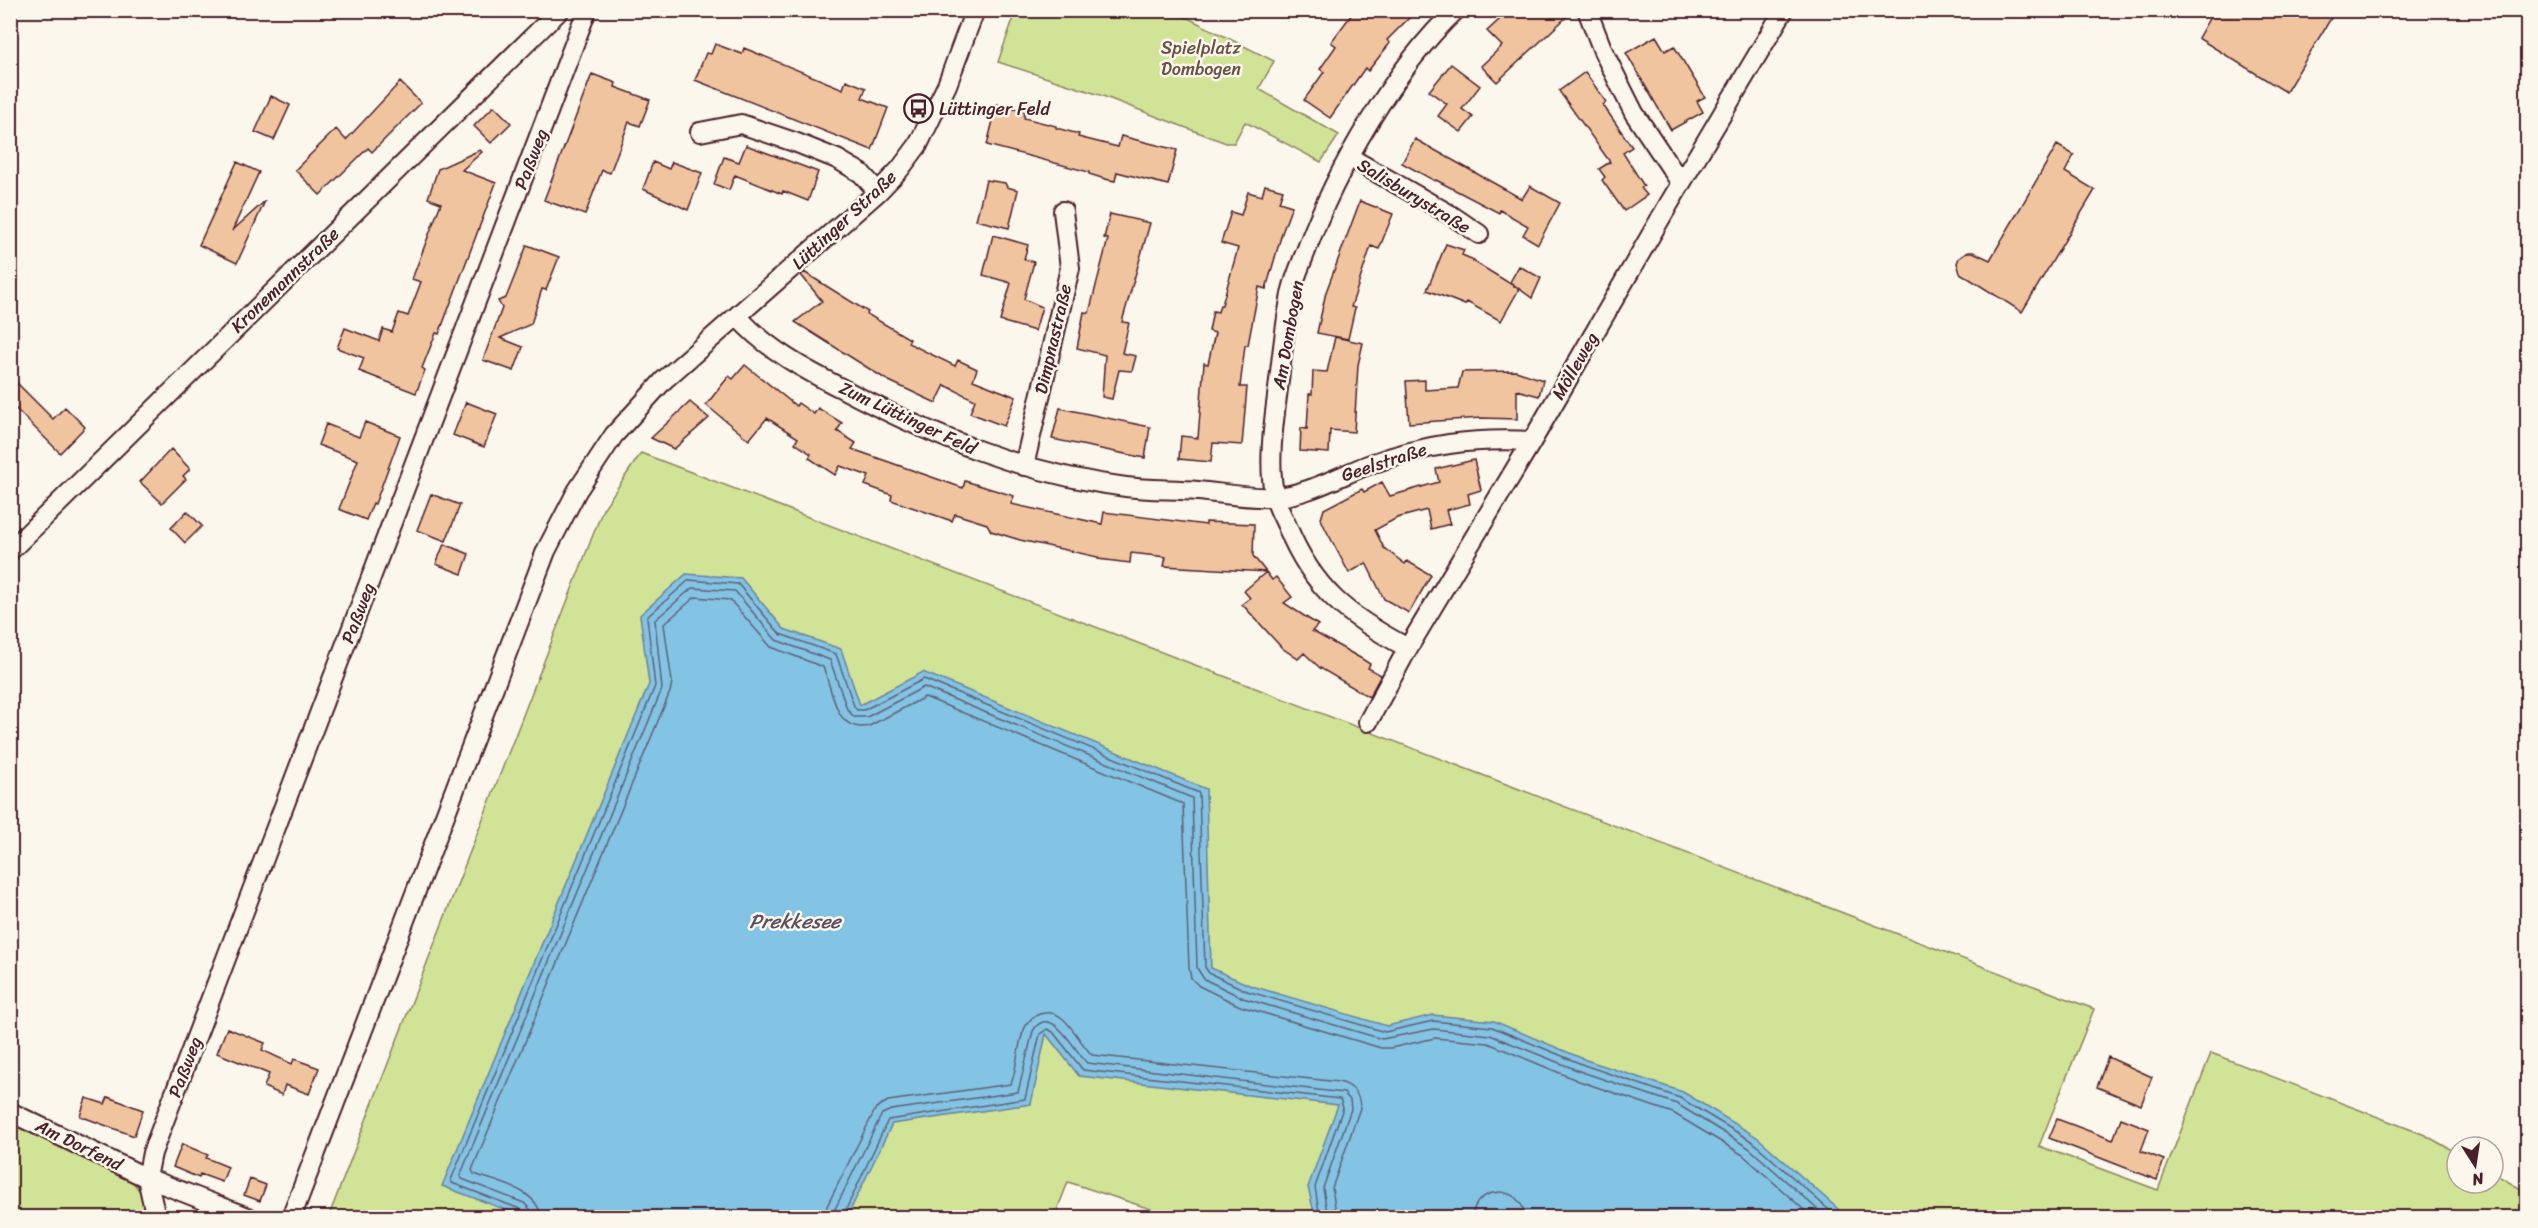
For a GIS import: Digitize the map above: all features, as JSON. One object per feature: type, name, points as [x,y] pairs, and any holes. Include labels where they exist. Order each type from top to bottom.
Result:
[{"type":"street","name":"Kronemannstraße","points":[[10,551],[560,10]]},
{"type":"street","name":"Paßweg","points":[[156,1218],[147,1178],[152,1153],[587,10]]},
{"type":"street","name":"Lüttinger Straße","points":[[291,1218],[546,551],[577,491],[614,435],[664,380],[878,192],[918,145],[947,85],[975,10]]},
{"type":"street","name":"Am Dombogen","points":[[1408,648],[1369,627],[1334,600],[1308,571],[1296,549],[1275,498],[1272,472],[1275,415],[1293,288],[1316,224],[1349,157],[1411,63],[1456,10]]},
{"type":"street","points":[[1587,10],[1603,51],[1634,113],[1681,183]]},
{"type":"street","name":"Mölleweg","points":[[1368,722],[1408,648],[1784,10]]},
{"type":"street","points":[[700,132],[741,124],[797,142],[837,159],[861,173],[878,192]]},
{"type":"street","name":"Salisburystraße","points":[[1349,157],[1479,234]]},
{"type":"street","name":"Dimpnastraße","points":[[1024,466],[1070,268],[1063,211]]},
{"type":"street","name":"Zum Lüttinger Feld","points":[[738,317],[752,333],[843,390],[952,442],[1024,466],[1127,487],[1275,498]]},
{"type":"street","name":"Geelstraße","points":[[1275,498],[1425,447],[1470,441],[1532,441]]},
{"type":"street","name":"Am Dorfend","points":[[10,1112],[147,1178],[250,1218]]},
{"type":"green space","name":"Spielplatz Dombogen","points":[[1016,11],[1174,11],[1274,61],[1259,89],[1339,135],[1321,162],[1245,122],[1234,143],[1226,143],[1100,95],[998,62]]},
{"type":"green space","points":[[641,453],[2094,1009],[2039,1146],[2158,1190],[2211,1053],[2425,1135],[2445,1146],[2445,1195],[2505,1195],[2505,1180],[2528,1193],[2527,1218],[1178,1218],[1068,1182],[1054,1218],[328,1218],[603,509]]},
{"type":"green space","points":[[10,1121],[130,1178],[144,1197],[149,1217],[11,1217]]},
{"type":"water","name":"Prekkesee","points":[[686,574],[741,578],[784,629],[841,649],[860,705],[923,672],[1206,789],[1211,968],[1249,985],[1387,1026],[1433,1015],[1494,1021],[1586,1060],[1683,1092],[1757,1137],[1847,1217],[1504,1218],[1500,1214],[1483,1218],[1315,1217],[1308,1187],[1338,1105],[1079,1076],[1046,1034],[1031,1104],[892,1124],[847,1217],[525,1217],[442,1186],[649,684],[640,615]]},
{"type":"building","points":[[1355,10],[1417,10],[1387,40],[1390,43],[1368,71],[1365,68],[1330,118],[1304,100],[1324,72],[1320,69],[1336,46],[1331,42]]},
{"type":"building","points":[[1510,10],[1574,10],[1497,82],[1481,66],[1502,46],[1487,31]]},
{"type":"building","points":[[2214,10],[2336,10],[2286,92],[2198,38]]},
{"type":"building","points":[[1656,36],[1665,51],[1674,46],[1705,97],[1697,101],[1703,112],[1671,130],[1626,53]]},
{"type":"building","points":[[715,44],[742,54],[744,48],[843,89],[846,80],[866,88],[862,98],[888,108],[872,150],[695,80],[706,53],[711,54]]},
{"type":"building","points":[[1451,64],[1480,86],[1462,109],[1473,117],[1461,132],[1438,116],[1447,104],[1429,91]]},
{"type":"building","points":[[1585,72],[1606,102],[1603,105],[1632,147],[1623,153],[1644,186],[1641,188],[1647,195],[1624,211],[1602,180],[1605,177],[1599,169],[1610,162],[1559,91]]},
{"type":"building","points":[[592,74],[616,83],[615,87],[650,100],[640,126],[629,122],[610,173],[602,170],[585,215],[544,200]]},
{"type":"building","points":[[400,82],[421,103],[372,152],[368,148],[320,195],[295,170],[336,129],[346,140]]},
{"type":"building","points":[[271,96],[290,105],[274,140],[255,132]]},
{"type":"building","points":[[997,104],[1025,111],[1024,118],[1079,134],[1078,137],[1118,147],[1121,136],[1177,150],[1168,185],[1117,172],[1115,181],[1105,179],[1089,174],[1089,172],[987,145]]},
{"type":"building","points":[[494,106],[511,123],[491,143],[474,126]]},
{"type":"building","points":[[1415,139],[1522,199],[1530,186],[1560,203],[1538,244],[1523,235],[1528,226],[1402,163]]},
{"type":"building","points":[[746,145],[818,172],[808,201],[783,191],[782,194],[735,175],[729,190],[714,184],[724,157],[739,162]]},
{"type":"building","points":[[2057,145],[2074,155],[2065,172],[2095,190],[2022,312],[1960,273],[1957,263],[1959,258],[1968,252],[1990,260]]},
{"type":"building","points":[[480,150],[482,152],[462,170],[496,183],[439,334],[436,333],[422,368],[425,370],[416,393],[359,371],[364,358],[337,348],[345,328],[379,341],[383,329],[392,332],[399,313],[408,316],[421,282],[412,279],[441,203],[428,198],[438,169]]},
{"type":"building","points":[[237,162],[259,172],[232,231],[265,201],[237,263],[199,245]]},
{"type":"building","points":[[653,162],[669,169],[672,162],[702,173],[688,210],[643,189]]},
{"type":"building","points":[[986,180],[1005,183],[1007,187],[1018,190],[1009,228],[976,220]]},
{"type":"building","points":[[1265,185],[1283,190],[1279,202],[1292,206],[1266,289],[1259,287],[1248,345],[1245,345],[1240,387],[1247,387],[1242,445],[1213,443],[1211,462],[1179,459],[1181,436],[1198,438],[1204,363],[1208,364],[1215,333],[1209,331],[1213,311],[1218,312],[1222,305],[1238,248],[1221,243],[1231,212],[1241,215],[1248,192],[1262,196]]},
{"type":"building","points":[[1360,201],[1393,214],[1379,249],[1371,246],[1351,307],[1355,308],[1348,339],[1317,333],[1326,292]]},
{"type":"building","points":[[1110,214],[1150,223],[1122,322],[1129,323],[1122,353],[1136,356],[1132,371],[1119,370],[1112,399],[1102,397],[1105,355],[1077,348],[1084,312],[1089,313],[1108,239],[1104,238]]},
{"type":"building","points":[[993,235],[1028,245],[1024,259],[1034,262],[1024,299],[1042,307],[1035,331],[1000,321],[1011,283],[983,275]]},
{"type":"building","points":[[1446,244],[1464,250],[1462,255],[1474,260],[1519,289],[1501,321],[1467,302],[1465,305],[1427,290]]},
{"type":"building","points":[[527,245],[559,257],[546,290],[542,289],[531,324],[500,338],[523,347],[514,371],[483,360],[502,308],[498,301],[506,298]]},
{"type":"building","points":[[1519,266],[1541,278],[1532,298],[1510,282]]},
{"type":"building","points":[[804,272],[868,312],[867,314],[910,339],[908,343],[955,366],[958,360],[977,369],[973,380],[1016,397],[1004,426],[970,413],[975,400],[945,385],[936,403],[887,380],[795,322],[822,301],[801,275]]},
{"type":"building","points":[[1335,337],[1363,343],[1358,365],[1354,432],[1330,430],[1329,453],[1300,451],[1301,428],[1307,429],[1313,371],[1327,372]]},
{"type":"building","points":[[745,365],[796,406],[798,403],[814,414],[818,408],[842,423],[837,431],[856,443],[852,449],[963,488],[965,481],[1014,496],[1011,504],[1102,524],[1104,512],[1206,525],[1206,522],[1254,524],[1253,556],[1266,572],[1164,566],[1166,557],[1131,553],[1130,563],[1098,559],[1098,557],[1020,540],[991,531],[987,524],[955,514],[952,521],[891,500],[892,495],[865,485],[869,476],[840,466],[835,475],[809,458],[811,454],[795,443],[798,438],[767,418],[749,440],[706,405],[729,376],[733,379]]},
{"type":"building","points":[[1516,371],[1543,380],[1539,396],[1517,390],[1517,419],[1481,418],[1409,423],[1406,381],[1425,380],[1425,390],[1458,388],[1462,372]]},
{"type":"building","points":[[10,376],[53,419],[65,407],[85,427],[60,453],[10,403]]},
{"type":"building","points":[[466,402],[497,414],[484,447],[453,435]]},
{"type":"building","points":[[690,402],[709,418],[674,449],[651,438]]},
{"type":"building","points":[[1060,408],[1150,427],[1145,458],[1052,439]]},
{"type":"building","points":[[365,422],[400,436],[375,504],[373,503],[366,520],[339,509],[358,460],[318,445],[326,424],[359,437]]},
{"type":"building","points":[[171,449],[190,469],[183,476],[186,479],[162,503],[140,482]]},
{"type":"building","points":[[1474,460],[1481,490],[1468,494],[1470,504],[1446,510],[1450,524],[1431,529],[1427,510],[1397,518],[1375,530],[1384,548],[1405,564],[1407,561],[1431,575],[1409,613],[1384,599],[1366,563],[1349,573],[1321,519],[1324,509],[1362,489],[1364,492],[1382,482],[1390,496],[1439,482],[1436,469]]},
{"type":"building","points":[[431,494],[460,505],[446,541],[417,530]]},
{"type":"building","points":[[187,511],[202,526],[185,543],[171,528]]},
{"type":"building","points":[[444,544],[469,554],[462,574],[436,564]]},
{"type":"building","points":[[1266,572],[1272,580],[1276,577],[1292,597],[1284,603],[1318,625],[1312,631],[1370,664],[1368,668],[1381,675],[1369,697],[1320,668],[1304,653],[1298,659],[1282,648],[1242,604],[1250,598],[1244,591]]},
{"type":"building","points":[[227,1028],[265,1043],[262,1050],[292,1064],[294,1059],[319,1068],[309,1094],[285,1085],[282,1095],[264,1087],[269,1074],[217,1053]]},
{"type":"building","points":[[2108,1057],[2152,1077],[2141,1105],[2097,1087]]},
{"type":"building","points":[[108,1097],[143,1110],[134,1136],[80,1116],[86,1098],[105,1104]]},
{"type":"building","points":[[2121,1118],[2149,1129],[2141,1151],[2164,1160],[2157,1180],[2049,1138],[2057,1119],[2113,1140]]},
{"type":"building","points":[[182,1144],[228,1167],[222,1182],[200,1174],[199,1178],[173,1167]]},
{"type":"building","points":[[250,1179],[266,1185],[260,1201],[244,1195]]},
{"type":"place","name":"Lüttinger Feld","points":[[918,109]]}]
